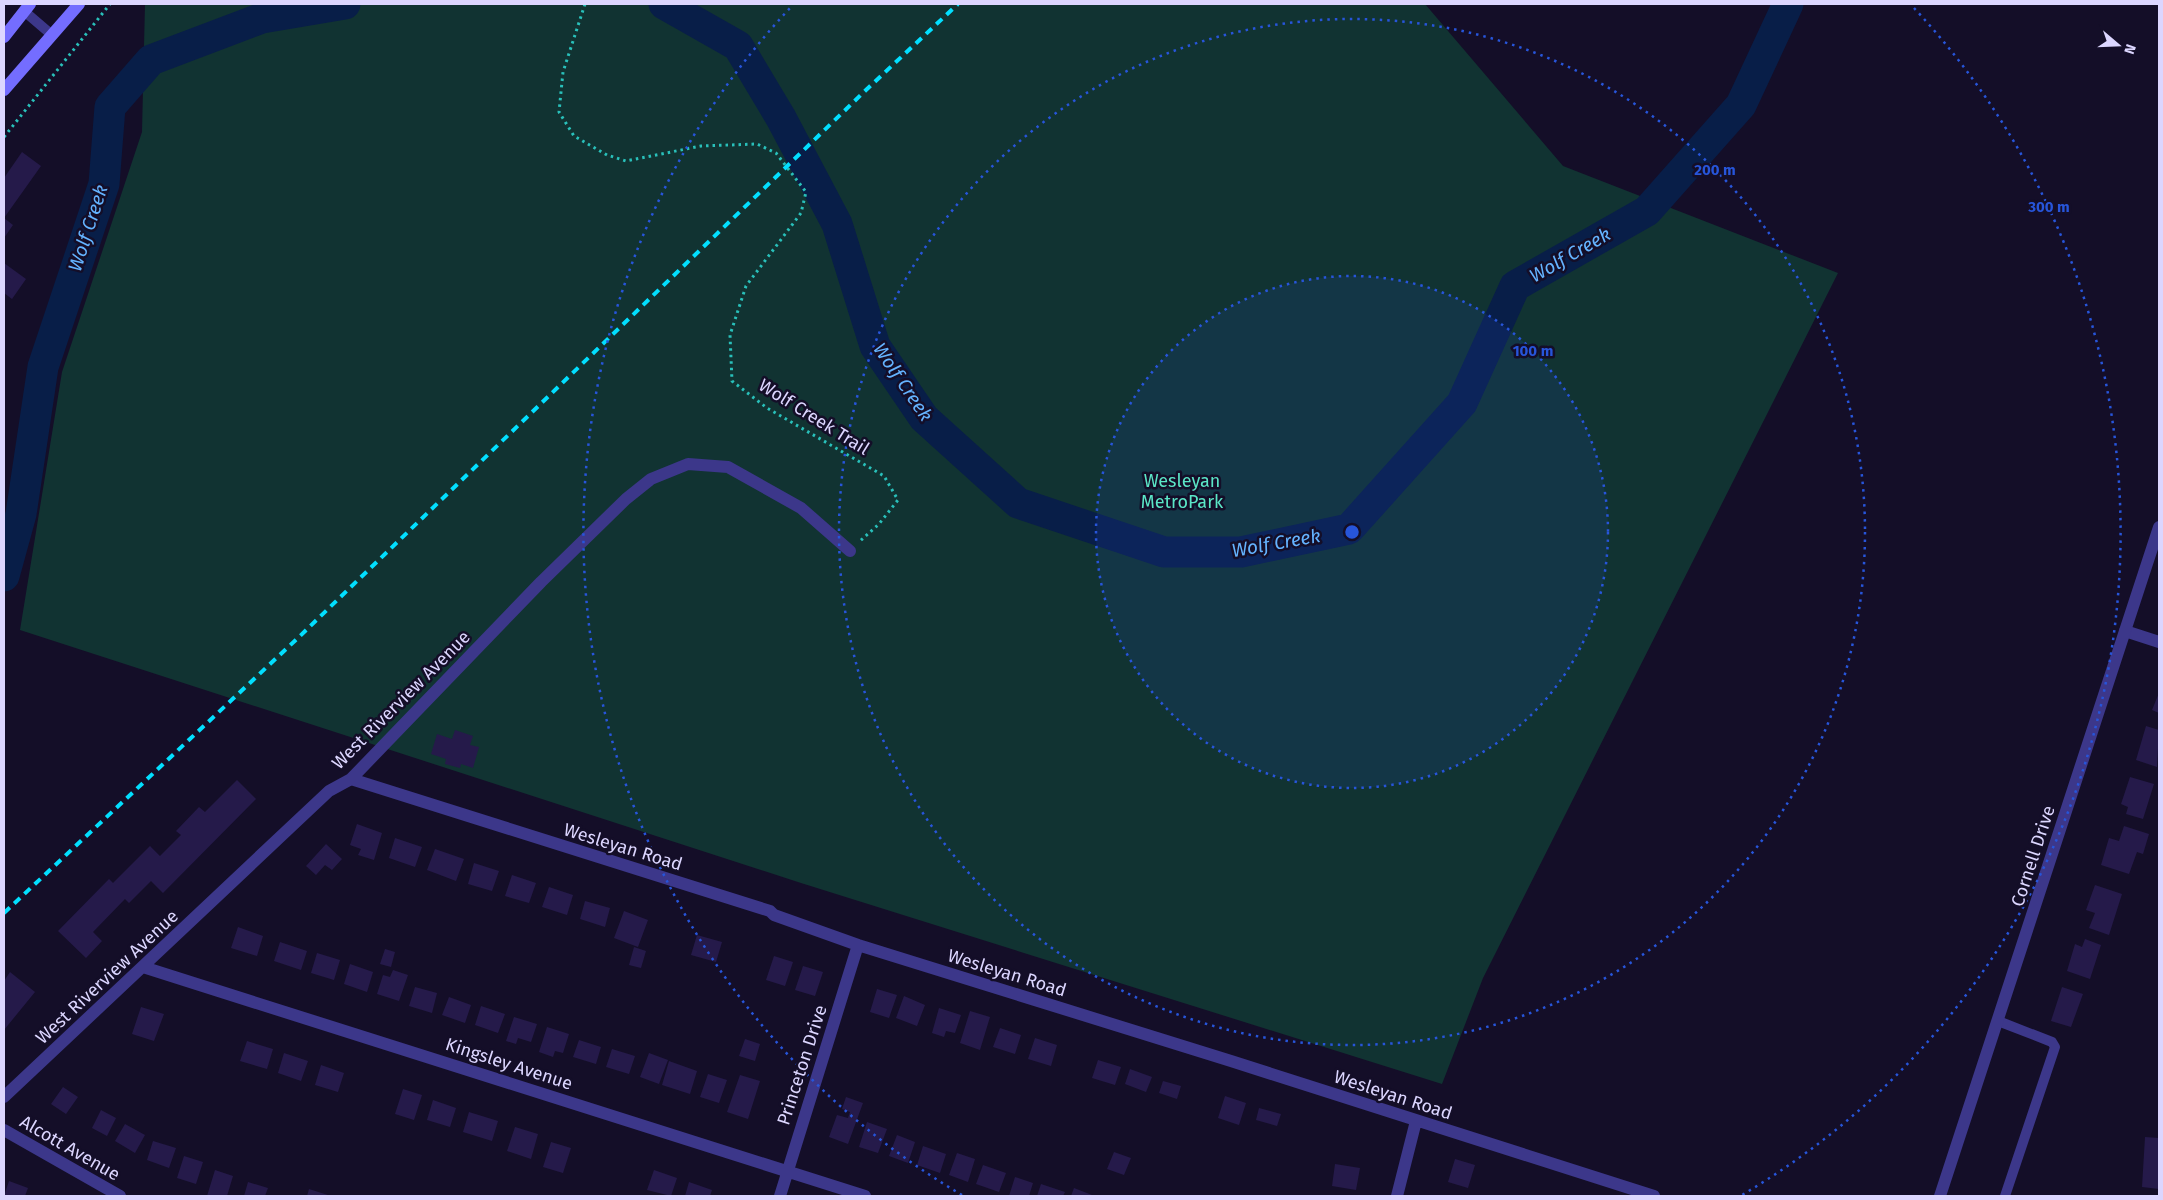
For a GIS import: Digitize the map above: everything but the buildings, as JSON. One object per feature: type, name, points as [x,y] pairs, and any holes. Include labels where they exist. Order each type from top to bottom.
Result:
[{"type":"main road","points":[[4,90],[79,4]]},
{"type":"main road","points":[[4,37],[27,8]]},
{"type":"street","name":"West Riverview Avenue","points":[[4,1097],[329,791],[351,779],[541,582],[626,499],[651,479],[688,464],[728,467],[801,508],[850,551]]},
{"type":"street","name":"Cornell Drive","points":[[1941,1196],[2159,527]]},
{"type":"street","points":[[2125,631],[2159,642]]},
{"type":"street","name":"Wesleyan Road","points":[[351,779],[770,911],[774,915],[858,945],[1654,1196]]},
{"type":"street","name":"Princeton Drive","points":[[780,1196],[786,1171],[858,945]]},
{"type":"street","name":"Kingsley Avenue","points":[[143,966],[865,1196]]},
{"type":"street","points":[[1397,1196],[1416,1121]]},
{"type":"street","name":"Alcott Avenue","points":[[4,1130],[120,1196]]},
{"type":"lane","points":[[27,8],[52,35]]},
{"type":"lane","points":[[1998,1020],[2052,1042],[2055,1047],[2005,1196]]},
{"type":"path","points":[[4,137],[110,4]]},
{"type":"path","name":"Wolf Creek Trail","points":[[585,4],[563,72],[559,112],[574,136],[607,155],[626,161],[701,146],[756,144],[776,153],[806,192],[801,212],[746,286],[730,335],[732,381],[767,408],[884,476],[898,500],[879,524],[850,551]]},
{"type":"green space","name":"Wesleyan MetroPark","points":[[145,4],[1425,4],[1563,166],[1838,273],[1483,978],[1442,1084],[801,883],[20,630],[62,372],[142,132]]},
{"type":"waterway","name":"Wolf Creek","points":[[4,576],[21,514],[43,367],[104,184],[110,107],[151,60],[262,18],[345,4]]},
{"type":"waterway","name":"Wolf Creek","points":[[664,4],[738,46],[781,118],[837,224],[875,346],[924,418],[1018,503],[1164,552],[1241,552],[1349,529],[1462,403],[1515,286],[1647,211],[1741,105],[1788,4]]},
{"type":"railway","points":[[4,913],[300,636],[866,90],[958,4]]}]
